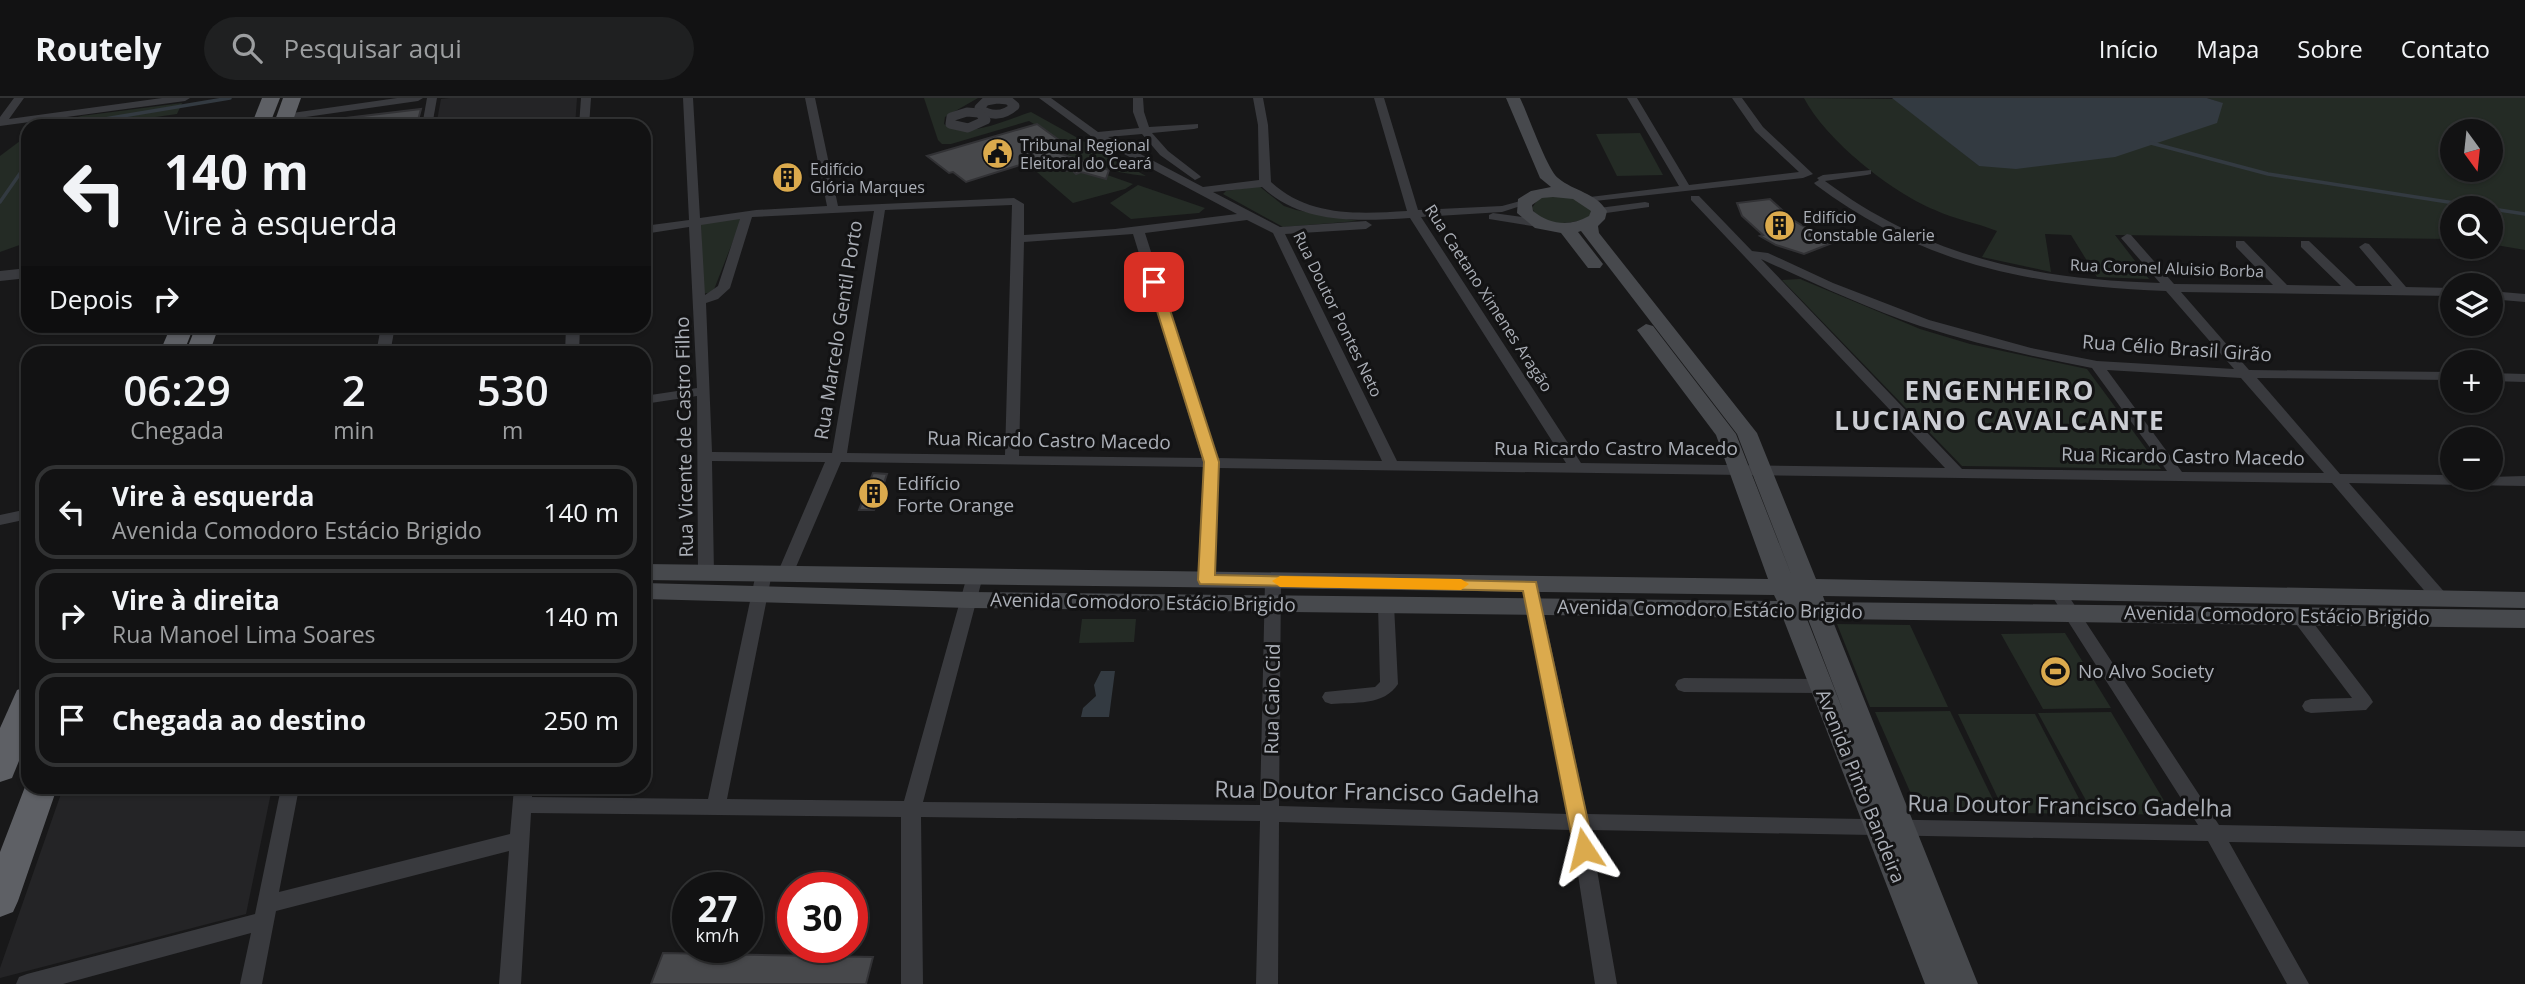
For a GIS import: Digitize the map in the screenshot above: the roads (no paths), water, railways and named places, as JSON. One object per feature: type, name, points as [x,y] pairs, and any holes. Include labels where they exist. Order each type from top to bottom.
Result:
[{"type":"highway","points":[[263,119],[271,98]]},
{"type":"highway","points":[[285,119],[292,98]]},
{"type":"highway","points":[[0,769],[21,716]]},
{"type":"highway","points":[[0,901],[38,794]]},
{"type":"main road","points":[[1499,98],[1548,178],[1592,212]]},
{"type":"main road","points":[[1513,98],[1526,146],[1531,199],[1525,214],[1538,223],[1566,229],[1643,313]]},
{"type":"main road","points":[[1531,199],[1569,193]]},
{"type":"main road","points":[[1566,229],[1592,212]]},
{"type":"main road","points":[[1592,212],[1590,234],[1643,313],[1712,401],[1747,433],[1763,469],[1800,599]]},
{"type":"main road","points":[[1712,401],[1800,599]]},
{"type":"main road","name":"Avenida Comodoro Estácio Brigido","points":[[651,572],[972,588],[1532,597],[2063,603],[2525,600]]},
{"type":"main road","name":"Avenida Comodoro Estácio Brigido","points":[[651,590],[770,580]]},
{"type":"main road","name":"Avenida Comodoro Estácio Brigido","points":[[972,588],[1206,580],[1273,592],[1386,605],[1532,597]]},
{"type":"main road","name":"Avenida Pinto Bandeira","points":[[1800,599],[1820,686],[1963,984]]},
{"type":"main road","name":"Avenida Pinto Bandeira","points":[[1800,599],[1889,827],[1940,984]]},
{"type":"main road","name":"Avenida Comodoro Estácio Brigido","points":[[2063,603],[2299,616],[2525,619]]},
{"type":"street","points":[[1,123],[19,98]]},
{"type":"street","points":[[30,119],[185,98]]},
{"type":"street","points":[[296,119],[418,98]]},
{"type":"street","points":[[428,119],[432,98]]},
{"type":"street","points":[[584,119],[586,98]]},
{"type":"street","name":"Rua Vicente de Castro Filho","points":[[688,98],[704,391],[706,573]]},
{"type":"street","points":[[810,98],[833,209]]},
{"type":"street","points":[[997,98],[1012,101],[1015,106],[1008,112],[963,128],[950,124],[951,117],[997,98]]},
{"type":"street","name":"Rua Doutor Pontes Neto","points":[[1044,98],[1096,135],[1278,231],[1392,466]]},
{"type":"street","points":[[1138,98],[1138,120],[1144,131],[1171,159],[1202,183],[1203,190],[1265,183]]},
{"type":"street","points":[[1258,98],[1264,125],[1265,183],[1290,205],[1367,221]]},
{"type":"street","name":"Rua Caetano Ximenes Aragão","points":[[1379,98],[1416,219],[1577,468]]},
{"type":"street","points":[[1632,98],[1690,194],[1958,473]]},
{"type":"street","name":"Rua Coronel Aluisio Borba","points":[[1737,98],[1759,129],[1813,178],[1859,211],[1897,233],[1986,264],[2073,283],[2172,288],[2440,292]]},
{"type":"street","points":[[982,103],[979,108],[983,113],[1027,109]]},
{"type":"street","points":[[961,113],[979,113],[985,117],[984,122]]},
{"type":"street","points":[[1,123],[21,120]]},
{"type":"street","points":[[1096,135],[1195,126]]},
{"type":"street","points":[[1592,212],[1646,194],[1690,194],[1867,172]]},
{"type":"street","points":[[1646,194],[1655,204]]},
{"type":"street","points":[[1592,212],[1655,204],[1690,194]]},
{"type":"street","points":[[1416,219],[1502,209],[1531,199]]},
{"type":"street","points":[[651,229],[747,214],[1007,200],[1018,204],[1012,458]]},
{"type":"street","name":"Rua Marcelo Gentil Porto","points":[[716,808],[770,580],[831,465],[839,456],[880,207]]},
{"type":"street","name":"Rua Vicente de Castro Filho","points":[[699,301],[714,296],[724,288],[747,214]]},
{"type":"street","points":[[1018,239],[1138,230],[1248,216]]},
{"type":"street","points":[[1278,231],[1367,221],[1416,219],[1499,217],[1538,223]]},
{"type":"street","points":[[1138,230],[1211,462],[1206,580]]},
{"type":"street","points":[[2127,238],[2441,599]]},
{"type":"street","points":[[2240,244],[2284,289]]},
{"type":"street","points":[[2305,244],[2353,290]]},
{"type":"street","points":[[2365,247],[2403,290]]},
{"type":"street","name":"Rua Célio Brasil Girão","points":[[1749,254],[1764,256],[1829,286],[1924,323],[2030,352],[2097,365],[2247,374],[2440,376]]},
{"type":"street","points":[[0,269],[21,266]]},
{"type":"street","points":[[0,276],[21,274]]},
{"type":"street","points":[[2503,296],[2525,299]]},
{"type":"street","points":[[2097,365],[2177,475]]},
{"type":"street","points":[[2503,377],[2525,378]]},
{"type":"street","points":[[651,399],[704,391]]},
{"type":"street","name":"Rua Ricardo Castro Macedo","points":[[706,456],[1741,468],[2525,481]]},
{"type":"street","points":[[0,520],[21,516]]},
{"type":"street","points":[[912,984],[911,811],[972,588]]},
{"type":"street","name":"Rua Caio Cid","points":[[1267,984],[1273,592]]},
{"type":"street","points":[[1532,597],[1579,822],[1606,984]]},
{"type":"street","points":[[2063,603],[2215,835],[2298,984]]},
{"type":"street","points":[[1331,696],[1379,693],[1389,684],[1386,605]]},
{"type":"street","points":[[2299,616],[2364,702],[2360,705],[2311,706]]},
{"type":"street","points":[[1684,685],[1820,686]]},
{"type":"street","points":[[251,984],[289,794]]},
{"type":"street","points":[[510,984],[523,796]]},
{"type":"street","name":"Rua Doutor Francisco Gadelha","points":[[523,796],[716,808],[1270,813],[1579,822],[2525,839]]},
{"type":"street","points":[[27,984],[266,912],[520,840]]},
{"type":"waterway","points":[[105,119],[230,98]]},
{"type":"waterway","points":[[2151,143],[2268,174],[2525,214]]},
{"type":"waterway","points":[[0,202],[21,172]]},
{"type":"place","name":"Tribunal Regional Eleitoral do Ceará","points":[[997,154]]},
{"type":"place","name":"Edifício Glória Marques","points":[[787,178]]},
{"type":"place","name":"Edifício Constable Galerie","points":[[1780,226]]},
{"type":"place","name":"Edifício Forte Orange","points":[[874,494]]},
{"type":"place","name":"No Alvo Society","points":[[2055,671]]},
{"type":"district","name":"ENGENHEIRO LUCIANO CAVALCANTE","points":[[2000,405]]}]
